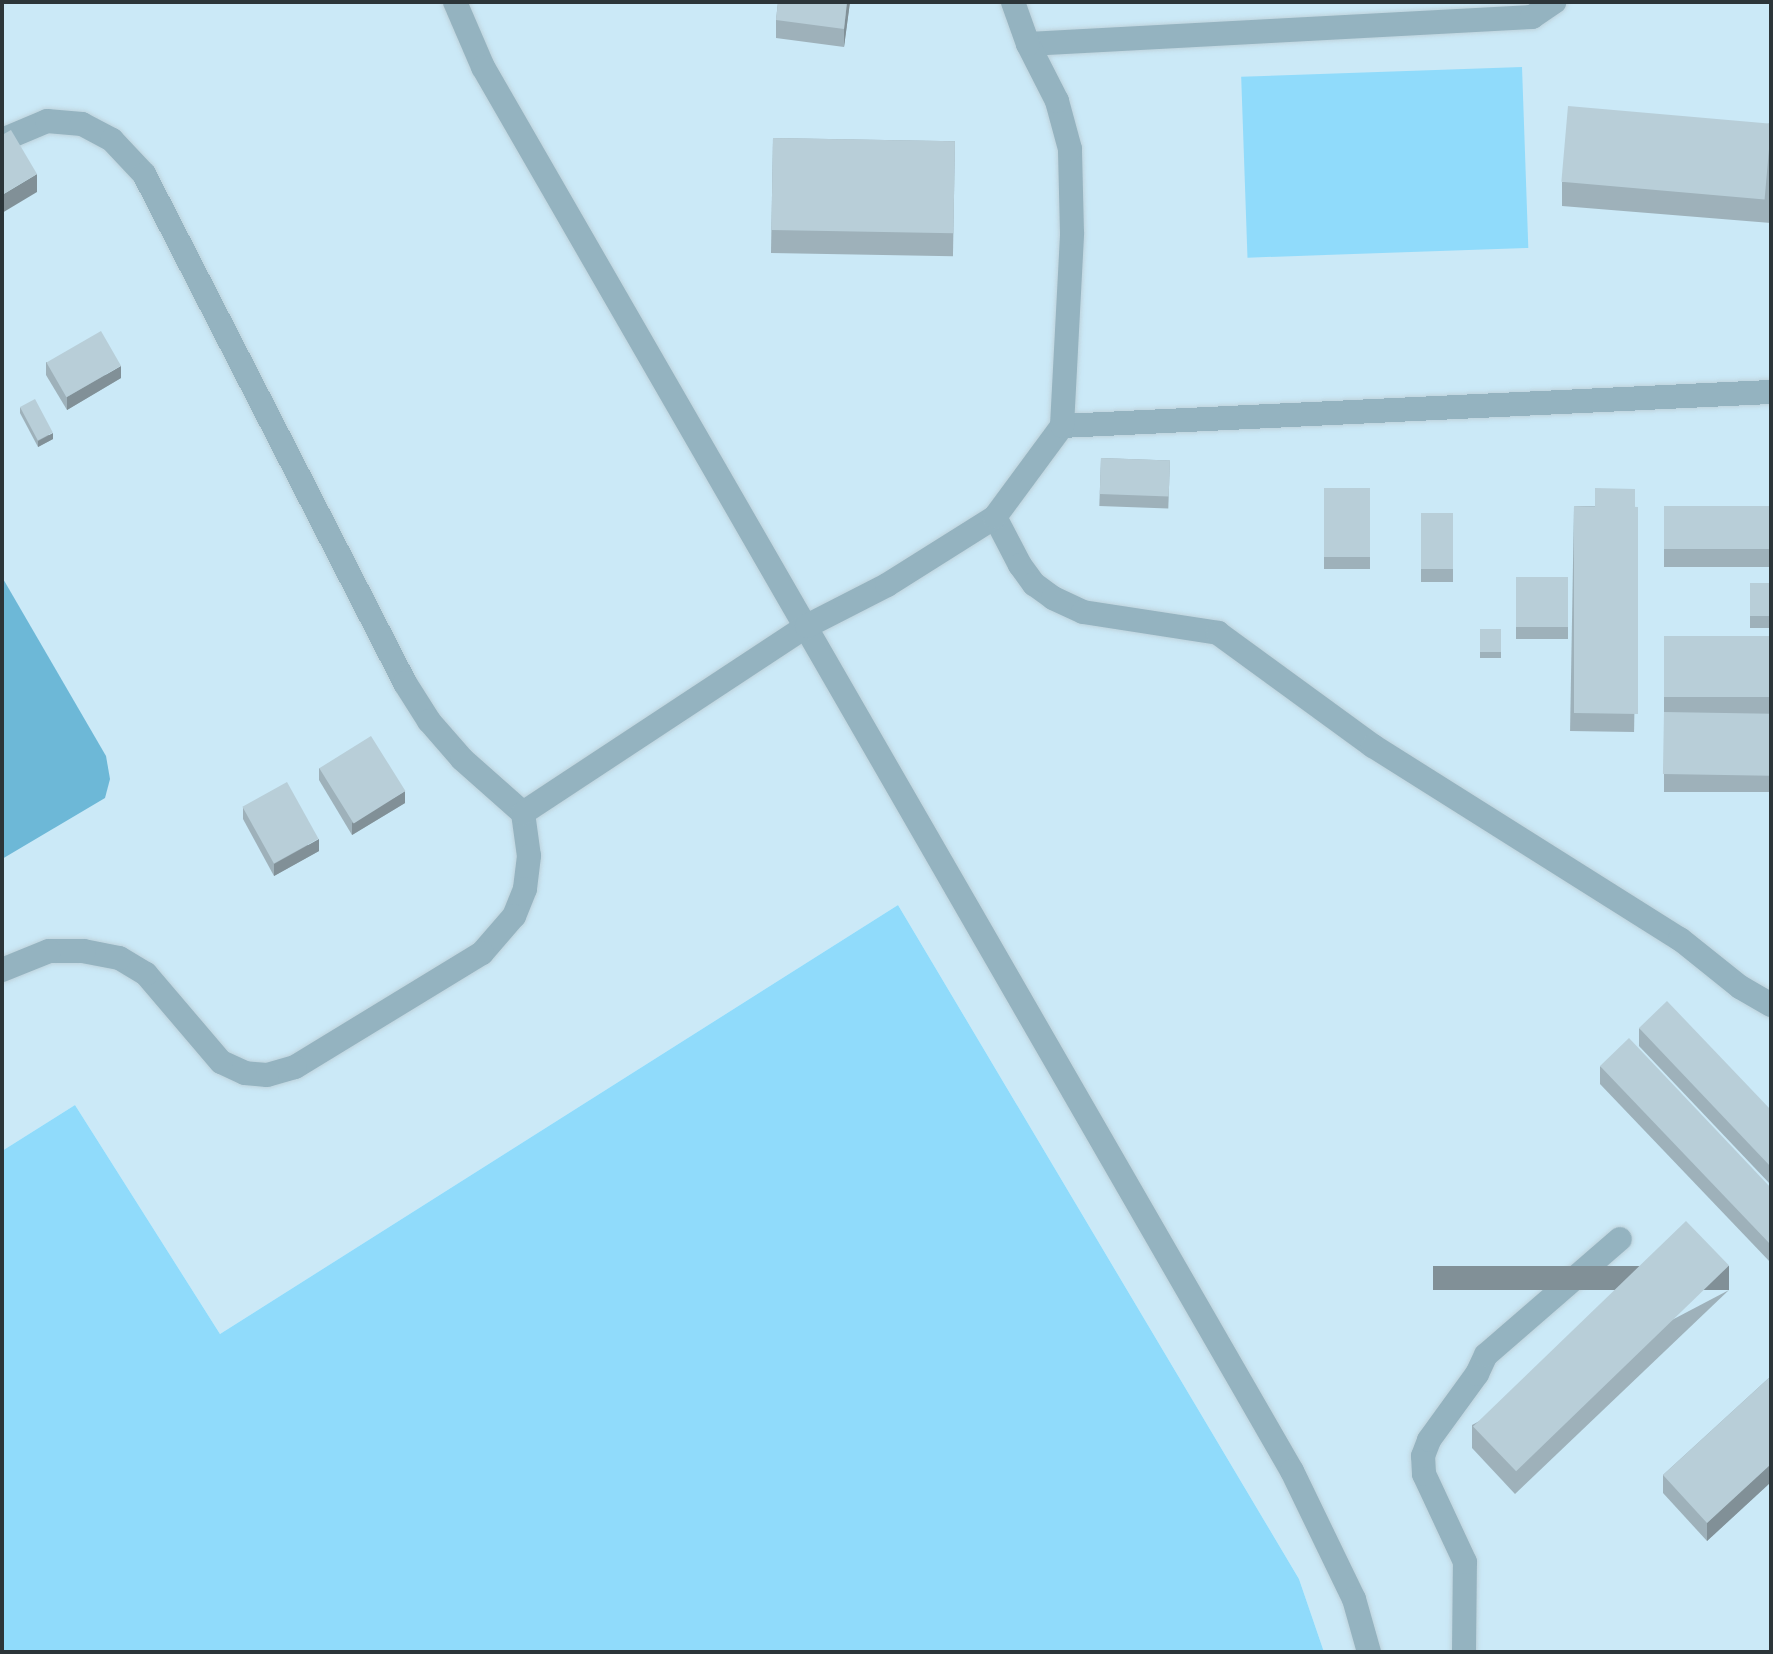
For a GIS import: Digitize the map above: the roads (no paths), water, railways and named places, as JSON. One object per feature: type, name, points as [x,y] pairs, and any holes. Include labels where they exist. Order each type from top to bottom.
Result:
[{"type":"street","points":[[455,2],[483,67],[1292,1471],[1354,1599],[1369,1652]]},
{"type":"street","points":[[523,813],[807,626],[887,585],[995,517],[1062,426],[1072,233],[1070,149],[1057,101],[1028,44],[1013,2]]},
{"type":"street","points":[[1028,44],[1532,17],[1553,6],[1554,2]]},
{"type":"street","points":[[2,140],[47,121],[82,124],[112,140],[144,174],[405,683],[429,721],[462,759],[523,813],[529,856],[525,889],[514,916],[482,953],[295,1067],[267,1075],[245,1073],[221,1062],[146,974],[119,958],[84,951],[49,951],[2,970]]},
{"type":"street","points":[[1062,426],[1771,392]]},
{"type":"street","points":[[995,517],[1020,565],[1034,584],[1053,598],[1083,612],[1218,633],[1373,746],[1680,939],[1740,987],[1771,1005]]},
{"type":"street","points":[[1464,1652],[1465,1562],[1424,1474],[1423,1456],[1429,1440],[1477,1374],[1486,1355],[1620,1239]]}]
